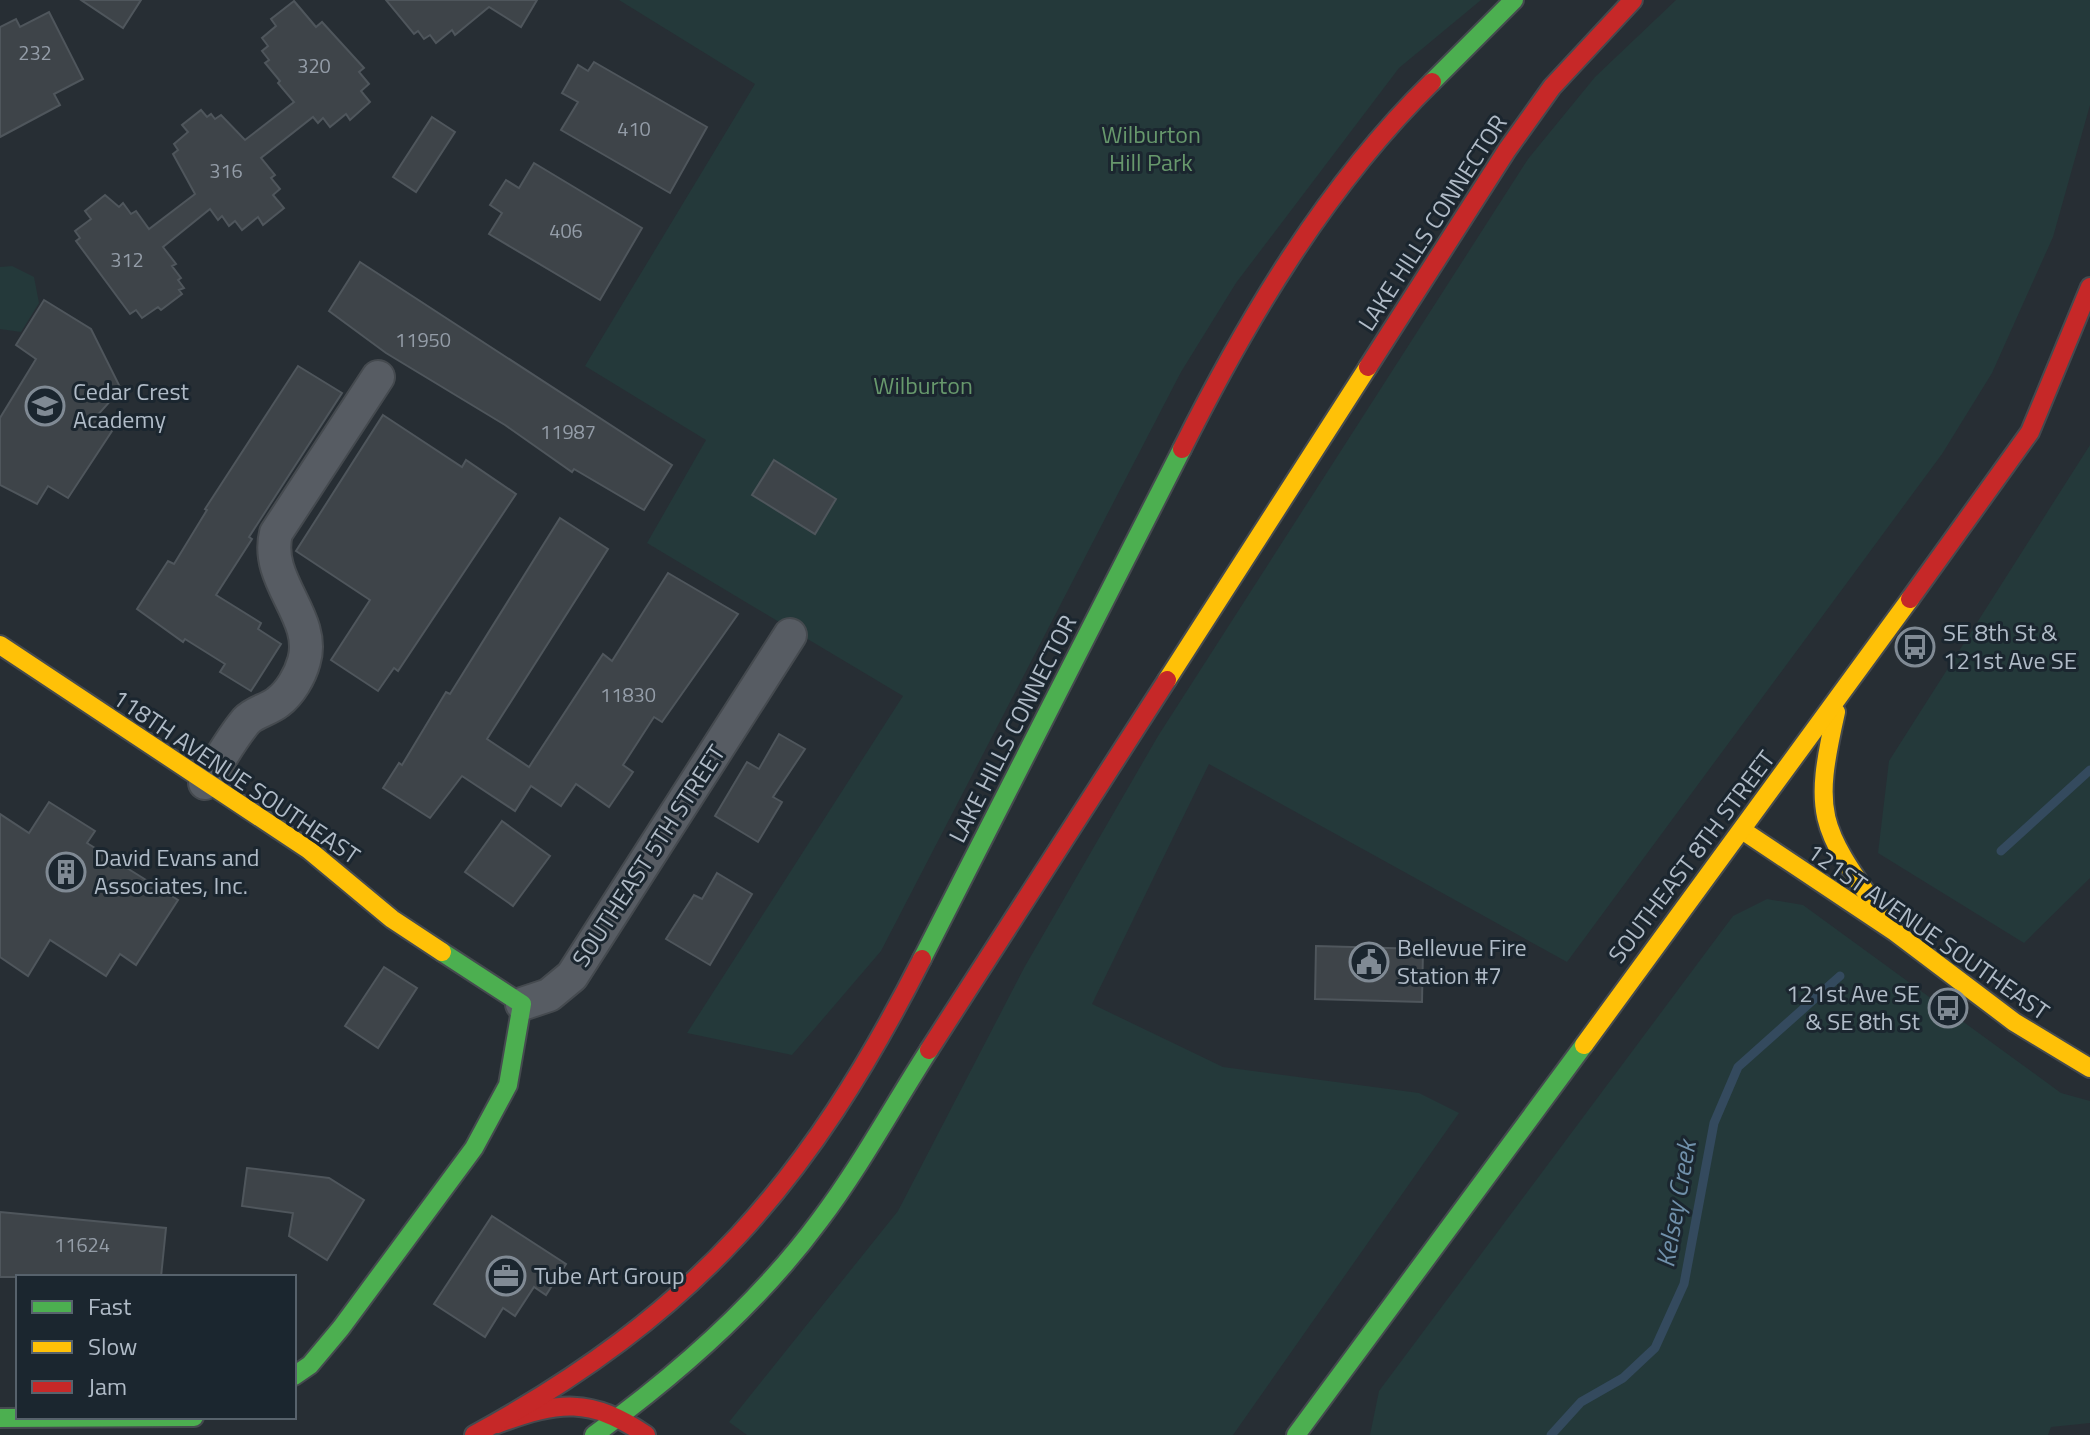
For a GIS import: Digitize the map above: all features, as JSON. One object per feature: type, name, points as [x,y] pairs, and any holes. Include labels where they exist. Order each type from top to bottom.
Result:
[{"type":"main road","name":"LAKE HILLS CONNECTOR","points":[[497,1424],[564,1385],[655,1318],[733,1242],[807,1155],[860,1074],[908,986],[1211,391],[1283,268],[1353,171],[1408,107],[1514,0]]},
{"type":"main road","name":"LAKE HILLS CONNECTOR","points":[[594,1435],[621,1417],[722,1334],[784,1267],[821,1219],[1507,150],[1552,87],[1633,0]]},
{"type":"main road","name":"SOUTHEAST 8TH STREET","points":[[1296,1435],[1839,699],[2030,432],[2090,287]]},
{"type":"main road","name":"118TH AVENUE SOUTHEAST","points":[[0,645],[309,850],[392,919],[522,1004]]},
{"type":"main road","points":[[1839,699],[1821,788],[1828,825],[1844,862],[1895,932]]},
{"type":"main road","name":"121ST AVENUE SOUTHEAST","points":[[1742,830],[1895,932],[2014,1023],[2090,1068]]},
{"type":"main road","points":[[296,1375],[310,1365],[341,1328],[474,1148],[508,1085],[522,1004]]},
{"type":"main road","points":[[474,1435],[497,1424],[563,1403],[601,1407],[646,1435]]},
{"type":"street","points":[[205,783],[248,719],[279,702],[296,681],[305,660],[307,638],[274,558],[276,533],[378,377]]},
{"type":"street","name":"SOUTHEAST 5TH STREET","points":[[522,1004],[549,995],[572,976],[790,635]]},
{"type":"green space","name":"Wilburton","points":[[619,0],[1481,0],[1399,68],[1236,283],[1181,372],[881,951],[792,1055],[687,1033],[903,696],[647,543],[706,440],[585,366],[755,84]]},
{"type":"green space","points":[[1676,0],[2090,0],[2090,105],[2053,237],[1992,373],[1942,454],[1567,962],[1209,764],[1092,1004],[1223,1067],[1419,1093],[1459,1113],[1233,1435],[747,1435],[729,1422],[898,1211],[1024,968],[1158,736],[1528,159],[1595,77]]},
{"type":"green space","points":[[12,266],[34,277],[39,303],[21,332],[0,329],[0,267]]},
{"type":"green space","points":[[2090,445],[2090,878],[2024,943],[1878,853],[1889,761]]},
{"type":"green space","points":[[1767,899],[1803,905],[2061,1093],[2090,1101],[2090,1423],[2051,1427],[2048,1435],[1370,1435],[1379,1391],[1733,916]]},
{"type":"building","points":[[81,0],[141,0],[123,28]]},
{"type":"building","points":[[386,0],[537,0],[521,27],[489,7],[455,35],[452,30],[436,43],[430,35],[424,39],[418,31],[414,34]]},
{"type":"building","points":[[294,1],[316,27],[322,22],[364,68],[359,72],[369,84],[361,91],[370,102],[350,120],[346,114],[330,127],[323,118],[318,123],[313,117],[261,158],[275,175],[271,178],[280,189],[273,195],[284,208],[263,225],[258,217],[242,230],[235,221],[229,226],[222,216],[218,220],[210,209],[163,247],[176,264],[172,266],[181,278],[178,280],[184,288],[179,290],[182,294],[161,310],[158,307],[142,318],[136,310],[130,314],[76,241],[80,238],[75,231],[91,219],[85,211],[105,195],[119,207],[123,203],[131,214],[136,211],[149,229],[195,194],[173,154],[178,150],[174,144],[188,132],[182,125],[201,110],[207,117],[211,114],[215,119],[221,115],[245,140],[294,102],[265,63],[269,60],[262,51],[268,46],[262,38],[276,26],[271,19]]},
{"type":"building","points":[[49,12],[83,79],[54,94],[60,105],[0,137],[0,27],[16,19],[20,27]]},
{"type":"building","points":[[594,62],[707,127],[670,193],[561,130],[578,102],[562,93],[578,65],[588,71]]},
{"type":"building","points":[[432,117],[455,132],[416,192],[393,177]]},
{"type":"building","points":[[534,163],[642,228],[600,300],[489,234],[502,213],[490,205],[506,180],[519,188]]},
{"type":"building","points":[[360,262],[672,465],[644,510],[574,469],[572,472],[505,425],[386,353],[329,311]]},
{"type":"building","name":"Cedar Crest Academy","points":[[44,300],[91,329],[121,389],[94,419],[112,431],[68,498],[48,486],[37,504],[0,485],[0,418],[36,359],[16,345]]},
{"type":"building","points":[[298,366],[342,393],[249,537],[252,539],[216,595],[261,623],[258,629],[281,644],[251,691],[220,672],[225,664],[185,639],[183,642],[137,609],[168,561],[174,564],[205,509]]},
{"type":"building","points":[[383,415],[462,467],[466,460],[516,494],[398,671],[394,668],[378,691],[331,660],[370,600],[296,551]]},
{"type":"building","points":[[774,460],[836,499],[815,534],[752,495]]},
{"type":"building","points":[[560,518],[608,549],[487,739],[529,767],[603,654],[612,661],[668,573],[738,614],[662,722],[654,717],[623,765],[633,772],[609,807],[576,784],[561,806],[531,786],[515,811],[462,776],[430,818],[383,788],[399,763],[402,765],[446,692],[450,694]]},
{"type":"building","points":[[779,734],[805,749],[773,797],[782,802],[758,842],[715,816],[747,762],[759,769]]},
{"type":"building","name":"David Evans and Associates, Inc.","points":[[49,802],[95,831],[87,843],[178,900],[136,965],[120,954],[106,976],[50,940],[28,976],[0,957],[0,814],[29,833]]},
{"type":"building","points":[[502,821],[550,856],[513,906],[465,872]]},
{"type":"building","points":[[717,873],[752,894],[710,965],[666,939],[694,895],[702,899]]},
{"type":"building","name":"Bellevue Fire Station #7","points":[[1316,946],[1423,949],[1422,1002],[1315,999]]},
{"type":"building","points":[[384,967],[417,988],[378,1048],[345,1026]]},
{"type":"building","points":[[247,1168],[329,1178],[364,1200],[327,1260],[289,1236],[293,1213],[242,1206]]},
{"type":"building","points":[[0,1212],[166,1228],[161,1275],[0,1277]]},
{"type":"building","name":"Tube Art Group","points":[[492,1216],[566,1264],[546,1295],[534,1287],[515,1316],[503,1308],[485,1337],[434,1304]]},
{"type":"waterway","name":"Kelsey Creek","points":[[2001,851],[2090,770]]},
{"type":"waterway","name":"Kelsey Creek","points":[[1551,1435],[1581,1402],[1623,1378],[1655,1348],[1684,1284],[1714,1123],[1738,1067],[1840,976]]},
{"type":"traffic: fast","points":[[1432,82],[1514,0]]},
{"type":"traffic: fast","points":[[922,959],[1182,449]]},
{"type":"traffic: fast","points":[[296,1375],[310,1365],[341,1328],[474,1148],[508,1085],[522,1004],[442,952]]},
{"type":"traffic: fast","points":[[1296,1435],[1584,1045]]},
{"type":"traffic: fast","points":[[594,1435],[715,1336],[796,1251],[863,1158],[929,1050]]},
{"type":"traffic: fast","points":[[0,1418],[16,1418]]},
{"type":"traffic: slow","points":[[1167,680],[1368,367]]},
{"type":"traffic: slow","points":[[1584,1045],[1910,599]]},
{"type":"traffic: slow","points":[[0,645],[309,850],[392,919],[442,952]]},
{"type":"traffic: slow","points":[[1836,712],[1825,774],[1826,818],[1844,858],[1879,911]]},
{"type":"traffic: slow","points":[[1742,830],[1895,932],[2014,1022],[2090,1068]]},
{"type":"traffic: jam","points":[[1368,367],[1507,150],[1552,87],[1633,0]]},
{"type":"traffic: jam","points":[[1182,449],[1234,351],[1292,255],[1358,165],[1432,82]]},
{"type":"traffic: jam","points":[[1910,599],[2030,432],[2090,287]]},
{"type":"traffic: jam","points":[[929,1050],[1167,680]]},
{"type":"traffic: jam","points":[[474,1435],[552,1389],[621,1341],[683,1290],[738,1236],[788,1176],[835,1111],[879,1039],[922,959]]},
{"type":"traffic: jam","points":[[497,1424],[557,1407],[574,1407],[608,1414],[646,1435]]},
{"type":"place","name":"Cedar Crest Academy","points":[[45,406]]},
{"type":"place","name":"SE 8th St & 121st Ave SE","points":[[1915,647]]},
{"type":"place","name":"David Evans and Associates, Inc.","points":[[66,872]]},
{"type":"place","name":"Bellevue Fire Station #7","points":[[1369,962]]},
{"type":"place","name":"121st Ave SE & SE 8th St","points":[[1948,1008]]},
{"type":"place","name":"Tube Art Group","points":[[506,1276]]},
{"type":"park label","name":"Wilburton Hill Park","points":[[1151,149]]}]
